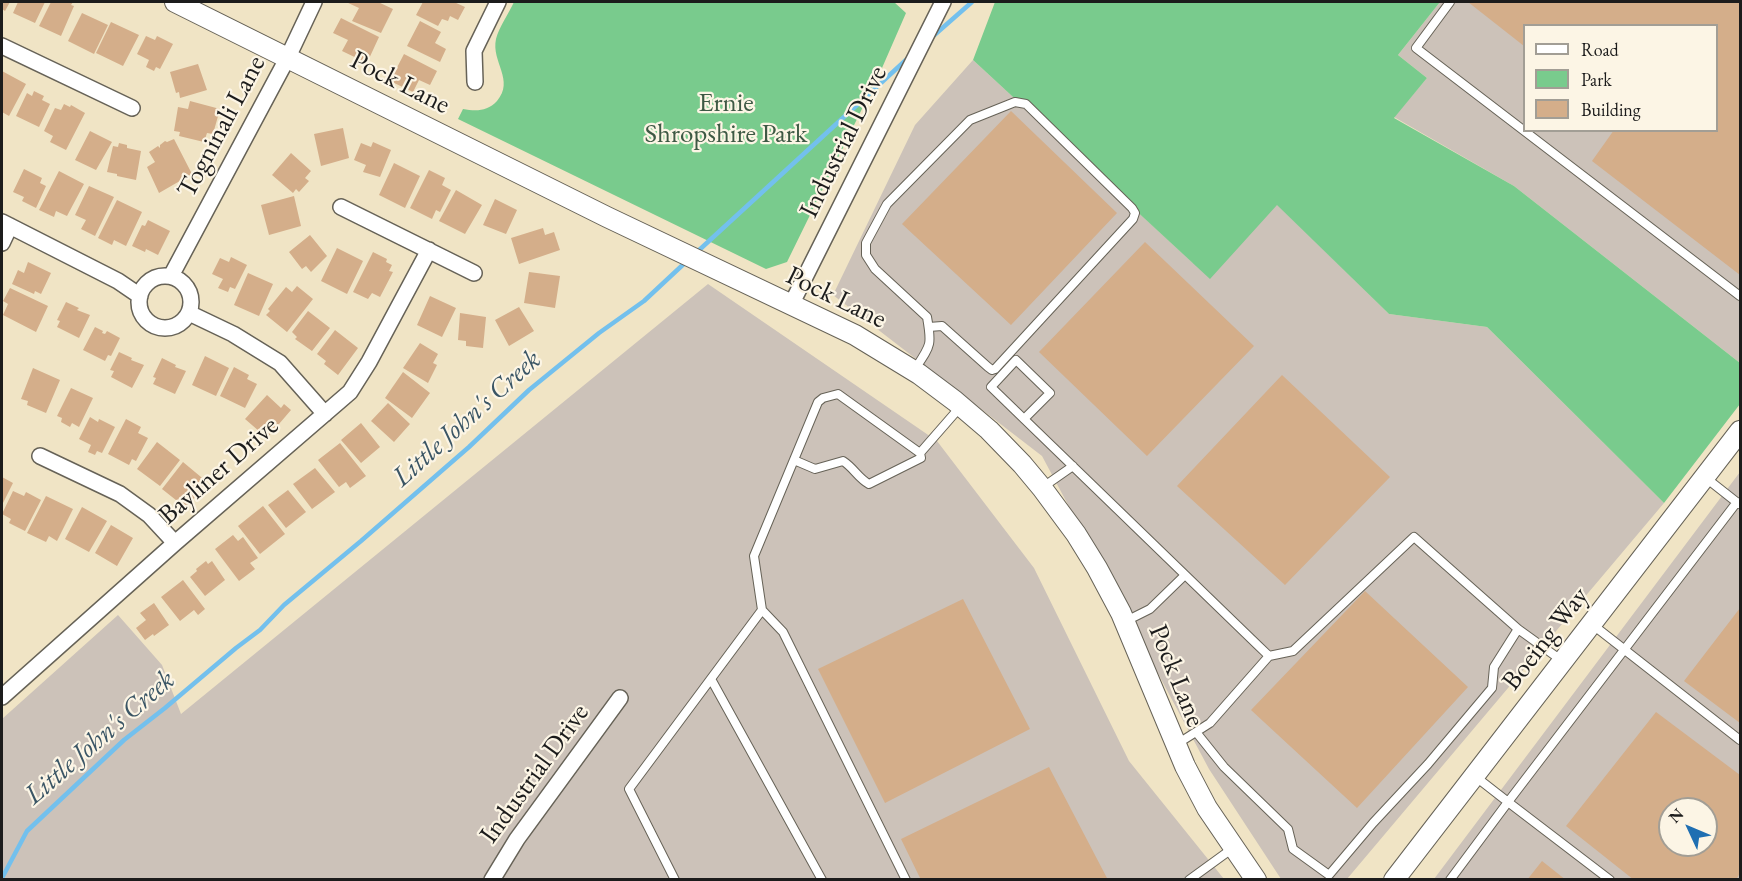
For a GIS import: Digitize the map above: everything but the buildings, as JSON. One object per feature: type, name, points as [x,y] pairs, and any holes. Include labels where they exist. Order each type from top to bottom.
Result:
[{"type":"street","name":"Pock Lane","points":[[175,2],[670,248],[855,335],[915,371],[961,406],[989,430],[1042,488],[1070,525],[1097,568],[1125,621],[1175,745],[1207,808],[1256,879]]},
{"type":"street","name":"Togninali Lane","points":[[171,276],[315,2]]},
{"type":"street","points":[[475,82],[474,51],[498,2]]},
{"type":"street","name":"Industrial Drive","points":[[791,305],[942,2]]},
{"type":"street","points":[[2,46],[132,108]]},
{"type":"street","points":[[341,207],[474,273]]},
{"type":"street","points":[[2,243],[5,224],[118,281],[140,296]]},
{"type":"street","name":"Bayliner Drive","points":[[2,698],[175,543],[350,392],[360,378],[429,250]]},
{"type":"street","points":[[157,276],[171,276],[181,280],[191,296],[189,313],[185,320],[172,327],[160,328],[149,322],[141,311],[140,296],[144,286],[157,276]]},
{"type":"street","points":[[189,313],[233,334],[280,363],[325,414]]},
{"type":"street","name":"Boeing Way","points":[[1394,879],[1740,431]]},
{"type":"street","points":[[40,456],[120,494],[148,515],[175,543]]},
{"type":"street","name":"Industrial Drive","points":[[492,879],[517,839],[620,698]]},
{"type":"lane","points":[[1450,2],[1416,48],[1523,130]]},
{"type":"lane","points":[[915,371],[929,349],[931,341],[927,316],[875,269],[866,255],[866,243],[886,204],[970,120],[1016,102],[1026,104],[1132,208],[1133,219],[995,369],[988,368],[942,326],[929,327]]},
{"type":"lane","points":[[1526,132],[1740,296]]},
{"type":"lane","points":[[1024,419],[1050,393],[1016,360],[991,387],[1072,466],[1269,656]]},
{"type":"lane","points":[[906,879],[783,632],[762,610],[754,556],[818,402],[823,398],[838,394],[920,453]]},
{"type":"lane","points":[[794,460],[815,469],[843,461],[851,466],[860,479],[869,484],[921,458],[920,453],[961,406]]},
{"type":"lane","points":[[1042,488],[1072,466]]},
{"type":"lane","points":[[1449,879],[1739,504],[1705,477]]},
{"type":"lane","points":[[1175,745],[1210,723],[1269,656],[1293,651],[1414,537],[1518,630],[1563,661]]},
{"type":"lane","points":[[1125,621],[1150,609],[1185,575]]},
{"type":"lane","points":[[675,879],[629,789],[762,610]]},
{"type":"lane","points":[[1592,624],[1740,740]]},
{"type":"lane","points":[[1196,732],[1224,767],[1288,829],[1293,849],[1329,875],[1492,688],[1494,667],[1518,630]]},
{"type":"lane","points":[[711,679],[822,879]]},
{"type":"lane","points":[[1474,776],[1610,879]]},
{"type":"lane","points":[[1189,879],[1233,848]]},
{"type":"shaded area","points":[[1440,2],[1740,2],[1740,363],[1514,186],[1394,117],[1427,78],[1398,55]]},
{"type":"shaded area","points":[[973,60],[1193,263],[1277,204],[1389,314],[1487,327],[1664,503],[1347,879],[1281,879],[1209,769],[1042,456],[833,295],[915,125]]},
{"type":"shaded area","points":[[708,284],[937,441],[1034,568],[1129,761],[1224,879],[2,879],[2,719],[118,615],[162,665],[181,714]]},
{"type":"shaded area","points":[[1740,472],[1740,879],[1434,879]]},
{"type":"green space","name":"Ernie Shropshire Park","points":[[514,2],[894,2],[906,13],[882,68],[787,262],[766,269],[458,119],[463,109],[485,109],[493,105],[502,93],[504,86],[495,47],[496,39]]},
{"type":"green space","points":[[995,2],[1440,2],[1398,55],[1427,78],[1394,118],[1514,186],[1740,363],[1740,404],[1664,503],[1487,327],[1389,314],[1277,205],[1210,279],[973,60]]},
{"type":"waterway","name":"Little John's Creek","points":[[931,38],[972,2]]},
{"type":"waterway","name":"Little John's Creek","points":[[697,252],[907,59]]},
{"type":"waterway","name":"Little John's Creek","points":[[2,878],[27,831],[124,740],[260,630],[284,605],[469,447],[529,390],[599,333],[644,301],[688,260]]}]
